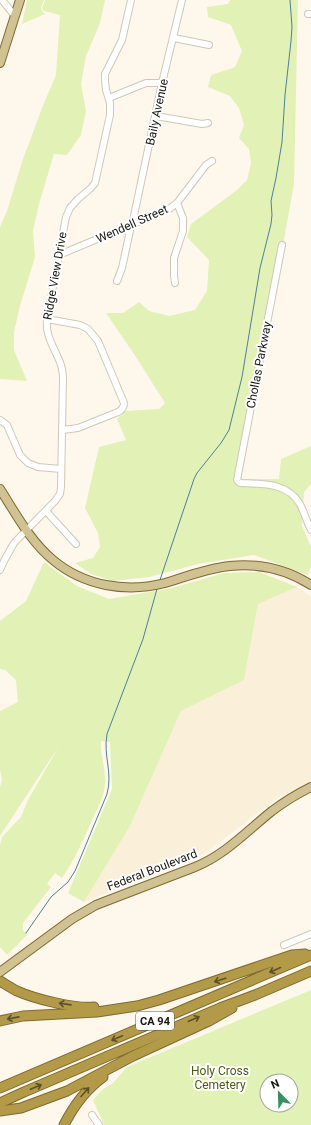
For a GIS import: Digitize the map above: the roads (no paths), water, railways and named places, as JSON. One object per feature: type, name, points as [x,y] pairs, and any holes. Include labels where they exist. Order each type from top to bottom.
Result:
[{"type":"highway","points":[[0,1021],[16,1017],[36,1015],[120,1009],[159,1000],[292,955],[311,954]]},
{"type":"highway","name":"CA 94","points":[[0,1088],[311,954]]},
{"type":"highway","name":"CA 94","points":[[0,1106],[24,1092],[220,1008],[311,972]]},
{"type":"highway","points":[[0,981],[17,991],[61,1004],[90,1007],[159,1000]]},
{"type":"highway","points":[[0,1106],[21,1108],[67,1091],[146,1050],[209,1021],[255,995]]},
{"type":"highway","points":[[64,1125],[77,1102],[93,1084],[112,1070],[146,1050]]},
{"type":"main road","points":[[0,63],[20,0]]},
{"type":"main road","points":[[0,489],[35,542],[53,560],[84,579],[106,586],[139,588],[229,566],[253,565],[279,570],[311,583]]},
{"type":"main road","name":"Federal Boulevard","points":[[0,972],[72,919],[96,905],[208,861],[227,849],[272,810],[311,787]]},
{"type":"street","points":[[2,0],[16,16]]},
{"type":"street","name":"Ridge View Drive","points":[[0,570],[2,559],[27,530],[55,502],[60,494],[63,430],[63,378],[61,366],[47,334],[47,319],[66,217],[70,208],[95,183],[110,115],[110,103],[106,90],[105,74],[122,40],[131,0]]},
{"type":"street","name":"Baily Avenue","points":[[117,281],[122,268],[132,225],[162,83],[182,0]]},
{"type":"street","points":[[174,38],[209,45]]},
{"type":"street","points":[[109,98],[146,83],[162,83]]},
{"type":"street","points":[[156,116],[202,124],[208,123]]},
{"type":"street","name":"Wendell Street","points":[[59,255],[169,209],[177,203],[206,165],[212,162]]},
{"type":"street","points":[[175,283],[174,258],[183,231],[183,218],[177,203]]},
{"type":"street","name":"Chollas Parkway","points":[[282,245],[237,480],[240,483],[271,485],[288,491],[300,503],[311,530]]},
{"type":"street","points":[[47,319],[80,325],[88,329],[98,341],[124,403],[121,411],[78,428],[63,430]]},
{"type":"street","points":[[0,420],[7,425],[20,455],[28,463],[38,467],[61,469]]},
{"type":"street","points":[[46,511],[76,544]]},
{"type":"street","points":[[284,945],[311,934]]},
{"type":"street","points":[[92,1115],[99,1125]]},
{"type":"waterway","points":[[160,580],[194,479],[229,430],[242,377],[260,268],[271,224],[271,201],[282,142],[292,27],[290,0]]},
{"type":"waterway","points":[[26,933],[51,897],[68,882],[75,871],[107,794],[109,786],[109,771],[106,750],[107,734],[143,639],[157,589]]},
{"type":"park label","name":"Holy Cross Cemetery","points":[[220,1078]]}]
